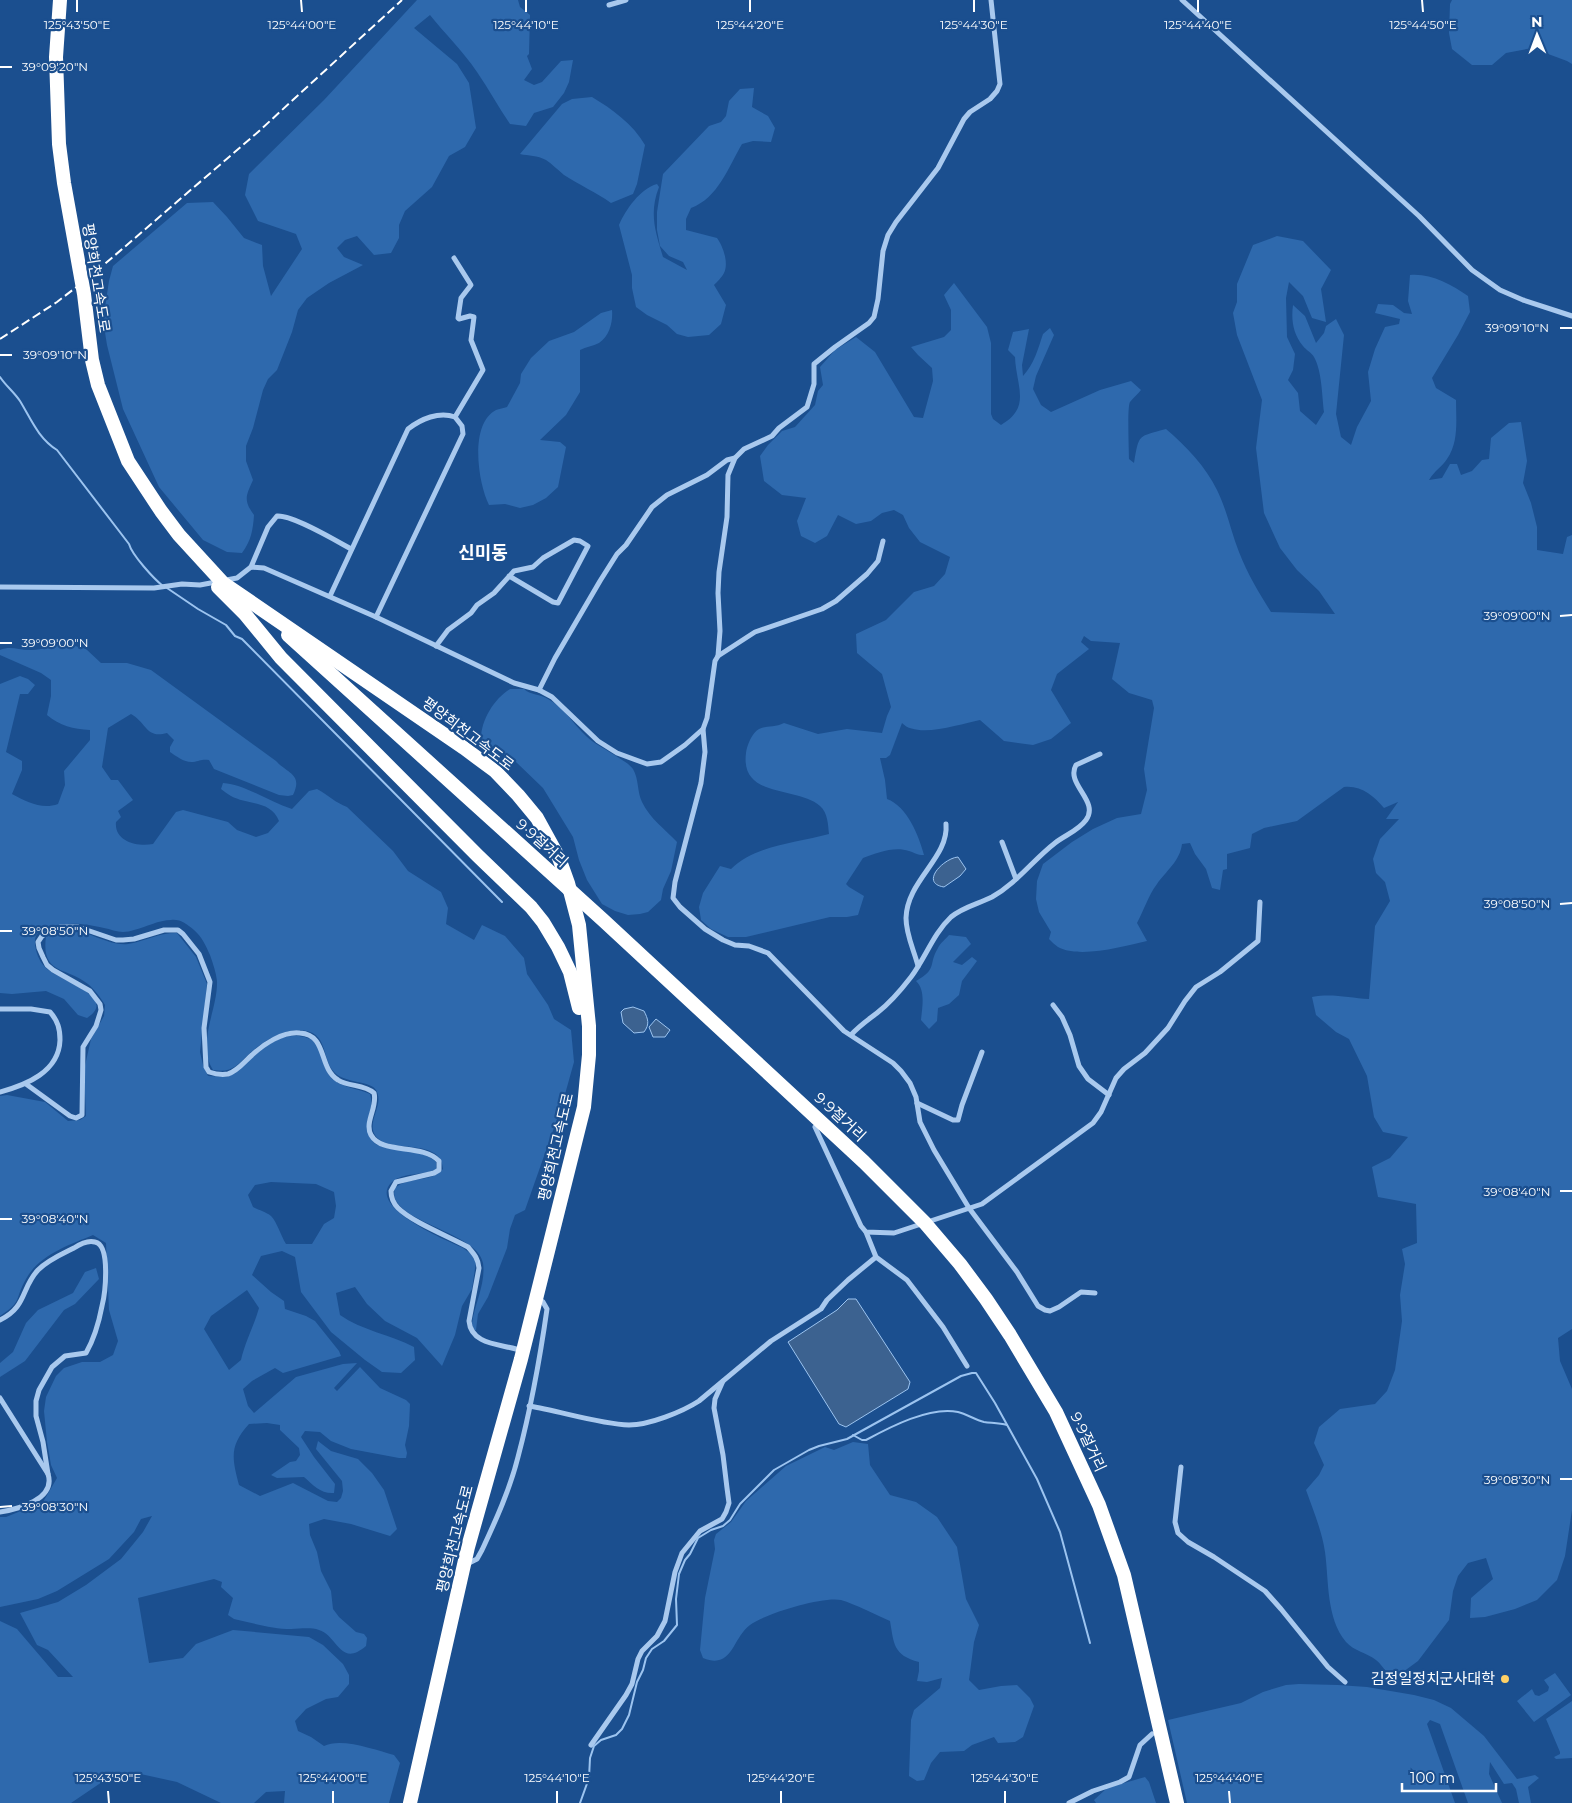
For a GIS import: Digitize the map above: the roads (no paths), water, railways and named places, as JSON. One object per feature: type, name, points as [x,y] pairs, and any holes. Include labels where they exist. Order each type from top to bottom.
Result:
[{"type":"highway","name":"평양희천고속도로","points":[[52,0],[48,48],[53,152],[77,276]]},
{"type":"highway","name":"평양희천고속도로","points":[[60,0],[56,57],[59,144],[77,276],[98,385],[128,461],[179,535],[282,658],[531,907],[543,922],[558,947],[570,972],[576,992],[584,1038],[580,1106],[475,1501],[402,1803]]},
{"type":"highway","name":"평양희천고속도로","points":[[218,582],[257,606],[464,748],[495,772],[537,818],[548,837],[565,875],[578,925],[584,978],[589,1055],[584,1107],[536,1298],[464,1565],[410,1803]]},
{"type":"highway","name":"9·9절거리","points":[[257,606],[603,927],[858,1156],[920,1224],[960,1264],[1010,1335],[1056,1412],[1099,1505],[1124,1575],[1178,1803]]},
{"type":"highway","name":"9·9절거리","points":[[245,614],[296,652],[428,775],[555,883]]},
{"type":"highway","name":"9·9절거리","points":[[603,927],[861,1172],[920,1224],[996,1328],[1049,1417],[1089,1504],[1114,1576],[1168,1803]]},
{"type":"street","points":[[610,6],[626,0]]},
{"type":"street","points":[[990,0],[1000,84],[990,99],[970,112],[964,120],[938,168],[896,222],[888,236],[883,251],[874,318],[869,324],[835,346],[814,364],[814,384],[807,407],[779,428],[772,436],[744,449],[735,458],[728,475],[727,517],[719,572],[720,631],[718,656],[715,662],[707,718],[703,729],[705,752],[701,783],[675,882],[673,898],[680,907],[705,929],[723,940],[768,953],[844,1030],[893,1063],[910,1083],[920,1122],[934,1150],[969,1208],[1017,1272],[1038,1306],[1050,1311],[1058,1308],[1081,1292],[1095,1293]]},
{"type":"street","points":[[1182,0],[1419,216],[1472,270],[1508,293],[1523,300],[1572,316]]},
{"type":"street","points":[[454,258],[471,285],[461,298],[458,318],[474,317],[471,340],[483,370],[455,417]]},
{"type":"street","points":[[330,596],[408,429],[420,421],[435,415],[455,417],[462,426],[463,434],[376,617]]},
{"type":"street","points":[[539,690],[555,658],[600,580],[652,507],[667,495],[707,475],[727,460],[735,458]]},
{"type":"street","points":[[0,587],[154,588],[182,584],[200,585],[237,578],[251,566],[268,527],[277,516],[282,515],[351,548]]},
{"type":"street","points":[[436,646],[448,630],[494,593],[509,576],[517,570],[532,567],[543,558],[574,540],[588,546],[558,602],[553,602],[509,576]]},
{"type":"street","points":[[718,656],[755,632],[822,609],[836,601],[867,574],[878,561],[883,541]]},
{"type":"street","points":[[251,566],[277,572],[514,683],[539,690],[557,701],[598,742],[617,753],[647,764],[661,762],[685,746],[703,729]]},
{"type":"street","points":[[851,1035],[893,999],[918,966],[936,935],[952,916],[991,897],[1016,879],[1056,842],[1080,827],[1089,815],[1088,805],[1075,782],[1074,768],[1076,764],[1100,754]]},
{"type":"street","points":[[918,966],[907,932],[906,915],[910,894],[941,848],[946,832],[946,824]]},
{"type":"street","points":[[1002,842],[1016,879]]},
{"type":"street","points":[[866,1232],[894,1233],[982,1204],[1093,1123],[1101,1112],[1116,1078],[1124,1069],[1145,1053],[1168,1028],[1196,988],[1220,972],[1258,941],[1260,902]]},
{"type":"street","points":[[26,1084],[70,1116],[76,1118],[82,1115],[82,1047],[96,1026],[101,1010],[100,1004],[90,991],[47,965],[39,948],[38,942],[42,936],[48,931],[61,927],[85,928],[116,940],[134,939],[164,930],[178,930],[184,934],[199,954],[210,982],[204,1028],[206,1067],[209,1072],[221,1074],[232,1072],[266,1045],[286,1034],[306,1034],[318,1041],[327,1066],[333,1076],[339,1081],[369,1089],[374,1093],[375,1106],[369,1129],[377,1142],[386,1146],[429,1153],[439,1160],[439,1170],[434,1173],[396,1182],[391,1191],[393,1201],[399,1209],[409,1216],[468,1247],[474,1254],[479,1268],[469,1321],[470,1329],[478,1338],[516,1349]]},
{"type":"street","points":[[1053,1005],[1062,1017],[1070,1035],[1079,1066],[1088,1079],[1109,1094]]},
{"type":"street","points":[[0,1009],[31,1009],[50,1012],[60,1028],[60,1048],[51,1064],[42,1074],[26,1084],[0,1092]]},
{"type":"street","points":[[916,1103],[953,1120],[958,1120],[982,1052]]},
{"type":"street","points":[[815,1127],[839,1181],[861,1226],[866,1232],[876,1257],[907,1280],[938,1320],[967,1366]]},
{"type":"street","points":[[0,1320],[17,1309],[34,1276],[45,1264],[82,1243],[94,1241],[99,1243],[104,1257],[106,1278],[102,1307],[92,1342],[86,1353],[65,1356],[52,1367],[39,1390],[36,1400],[36,1416],[50,1481],[47,1491],[38,1499],[23,1506],[0,1512]]},
{"type":"street","points":[[529,1406],[629,1425],[641,1424],[688,1408],[770,1341],[821,1309],[827,1300],[848,1280],[876,1257]]},
{"type":"street","points":[[464,1565],[477,1559],[509,1487],[518,1456],[547,1309],[543,1302],[536,1298]]},
{"type":"street","points":[[592,1744],[632,1684],[638,1659],[642,1651],[657,1636],[665,1622],[674,1572],[682,1553],[700,1531],[722,1519],[726,1512],[728,1503],[727,1488],[714,1408],[715,1399],[723,1381]]},
{"type":"street","points":[[0,1398],[48,1474]]},
{"type":"street","points":[[1181,1467],[1176,1522],[1178,1533],[1188,1542],[1265,1591],[1328,1667],[1345,1682]]},
{"type":"street","points":[[1069,1803],[1093,1791],[1120,1782],[1129,1776],[1140,1745],[1152,1734]]},
{"type":"waterway","points":[[0,377],[20,401],[40,434],[57,450],[149,573],[163,586]]},
{"type":"waterway","points":[[167,588],[226,625],[235,636],[242,639],[502,902]]},
{"type":"waterway","points":[[580,1803],[589,1778],[590,1758],[594,1746],[601,1740],[616,1735],[622,1729],[629,1715],[637,1682],[646,1658],[652,1649],[664,1641],[677,1625],[676,1599],[679,1574],[698,1538],[711,1530],[723,1526],[730,1520],[740,1504],[774,1470],[809,1450],[847,1439],[961,1376],[976,1373],[995,1403],[1037,1479],[1060,1532],[1090,1643]]},
{"type":"waterway","points":[[853,1435],[866,1440],[910,1419],[935,1412],[947,1411],[958,1412],[984,1422],[1007,1425]]},
{"type":"railway","points":[[0,339],[57,302],[92,275],[258,132],[402,0]]},
{"type":"place","name":"김정일정치군사대학","points":[[1505,1679]]},
{"type":"district","name":"신미동","points":[[483,553]]}]
